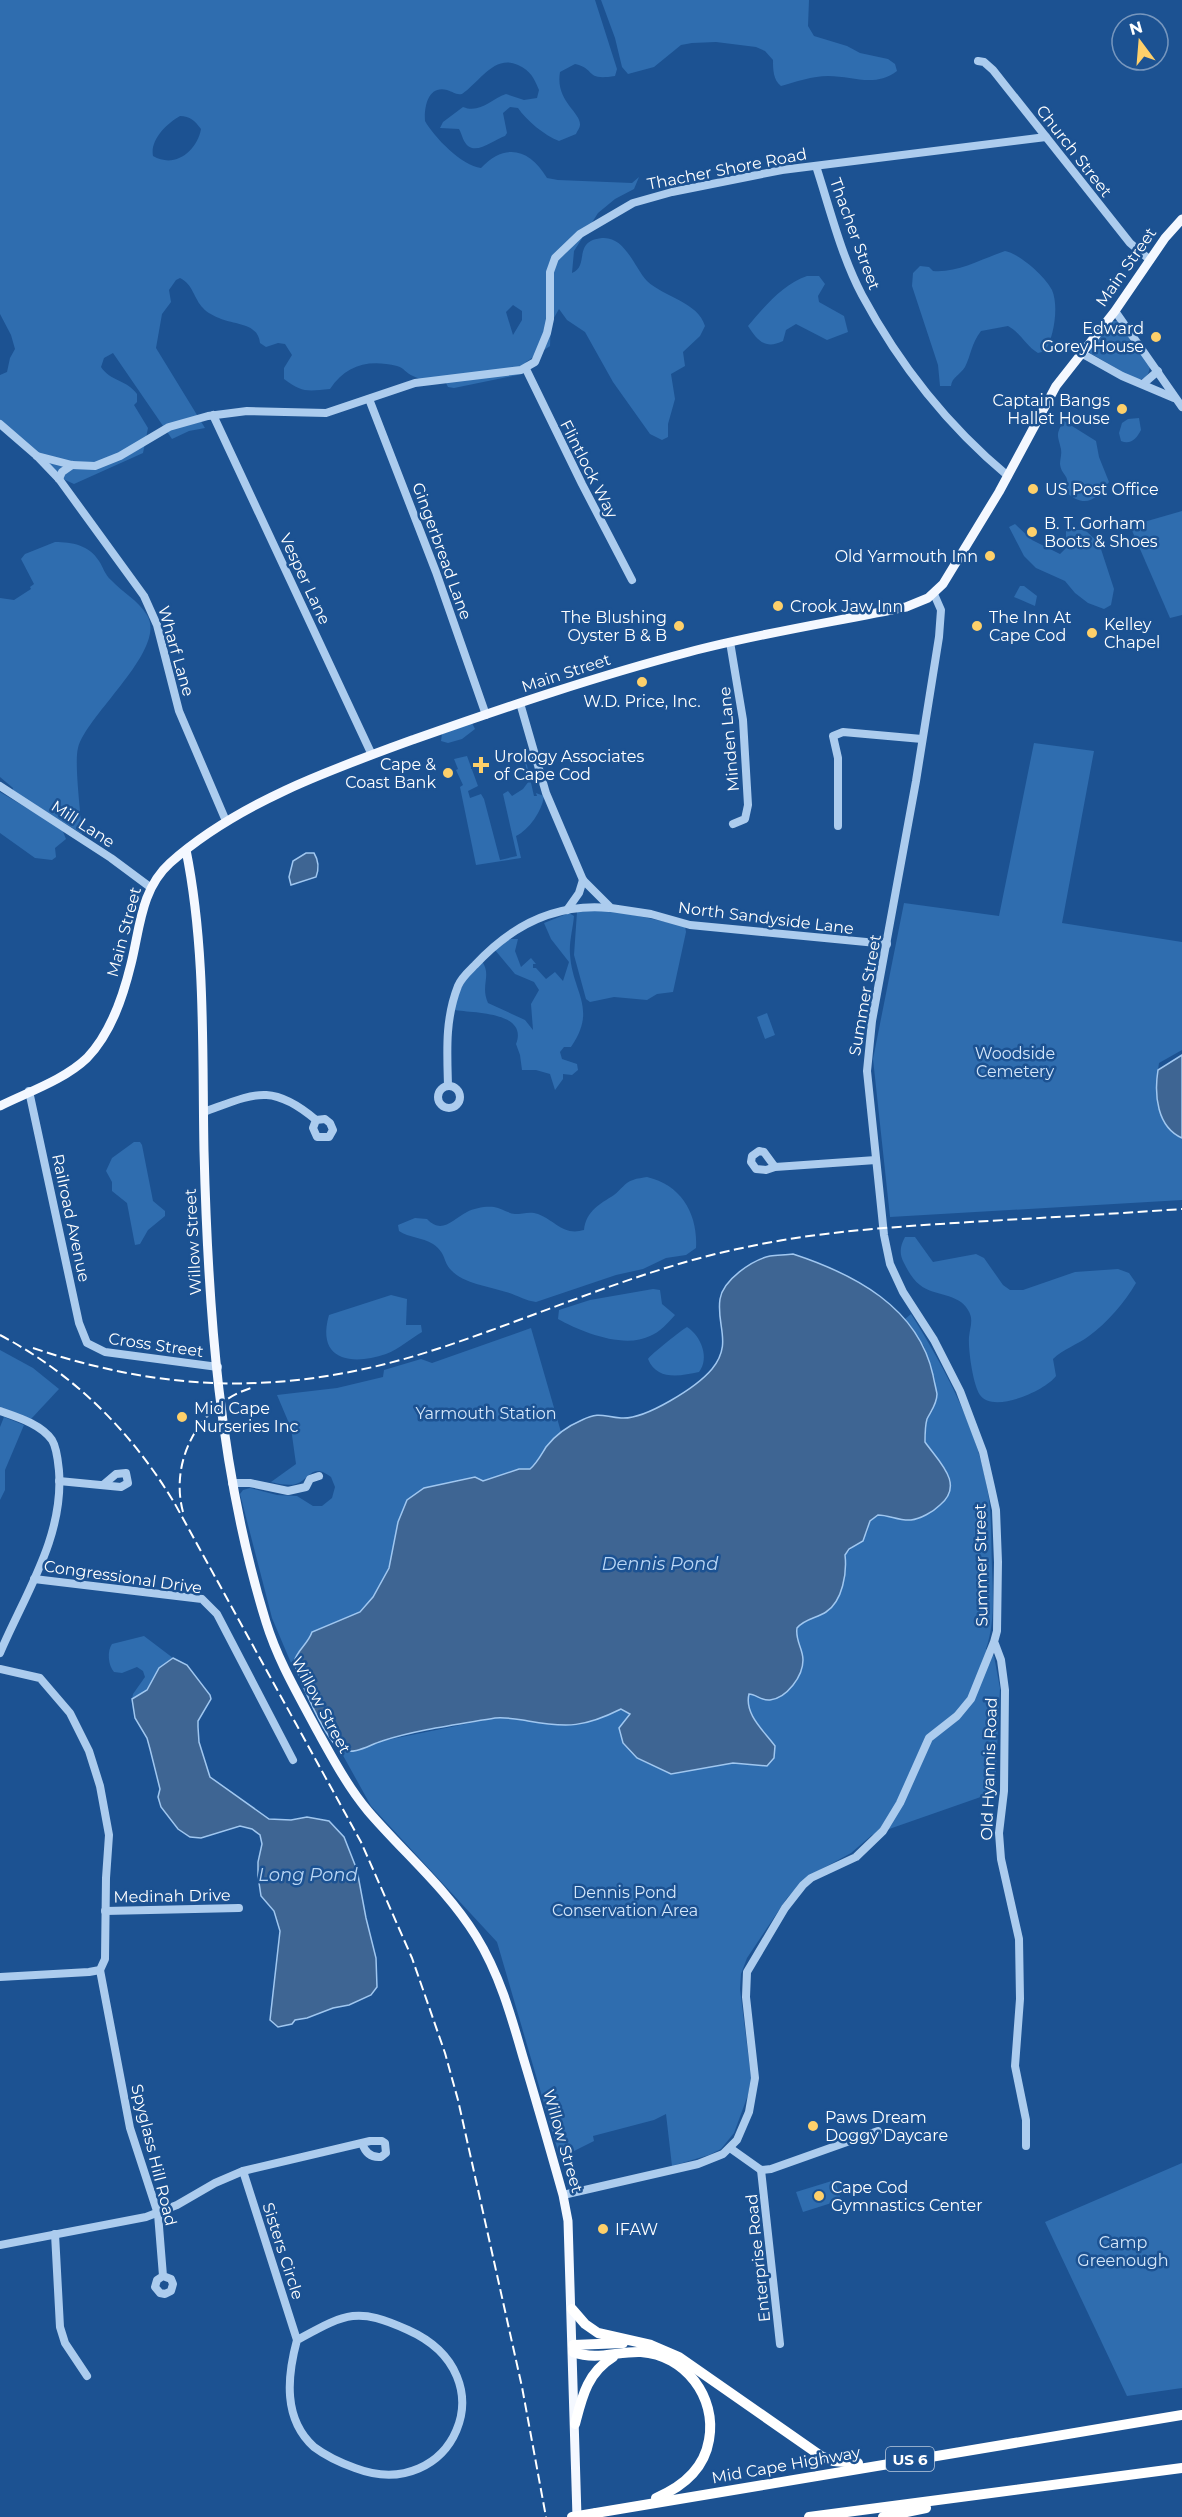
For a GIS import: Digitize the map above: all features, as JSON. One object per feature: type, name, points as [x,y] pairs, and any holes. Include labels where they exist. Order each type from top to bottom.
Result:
[{"type":"highway","points":[[572,2309],[585,2324],[598,2333],[667,2350],[680,2357],[821,2456],[840,2462],[880,2464]]},
{"type":"highway","points":[[573,2349],[644,2344]]},
{"type":"highway","points":[[573,2349],[591,2357],[649,2353],[664,2357],[679,2365],[700,2388],[710,2415],[708,2446],[702,2460],[694,2473],[677,2488],[639,2505]]},
{"type":"highway","points":[[574,2424],[584,2390],[591,2376],[615,2355]]},
{"type":"highway","name":"Mid Cape Highway","points":[[572,2517],[1182,2415]]},
{"type":"highway","points":[[809,2517],[1182,2468]]},
{"type":"highway","points":[[883,2517],[1004,2491]]},
{"type":"main road","name":"Main Street","points":[[0,1106],[78,1065],[103,1036],[123,993],[150,887],[159,874],[186,850],[226,821],[310,781],[372,755],[520,703],[638,666],[730,642],[906,607],[934,594],[954,568],[1008,476],[1056,386],[1115,311],[1165,238],[1182,219]]},
{"type":"main road","name":"Willow Street","points":[[186,850],[198,929],[207,1244],[218,1367],[232,1483],[239,1521],[274,1647],[296,1691],[354,1792],[452,1903],[477,1937],[492,1965],[511,2015],[563,2195],[570,2238],[577,2517]]},
{"type":"street","name":"Church Street","points":[[978,61],[984,62],[993,70],[1130,243],[1150,260]]},
{"type":"street","name":"Thacher Shore Road","points":[[526,369],[540,355],[549,328],[550,278],[553,263],[563,248],[611,214],[645,199],[782,170],[1046,137]]},
{"type":"street","name":"Thacher Street","points":[[816,166],[844,254],[861,294],[900,361],[936,404],[1008,476]]},
{"type":"street","points":[[1115,311],[1180,404]]},
{"type":"street","points":[[1081,353],[1180,404]]},
{"type":"street","points":[[37,456],[72,465],[100,465],[173,426],[213,415],[247,411],[321,413],[341,410],[415,383],[526,369]]},
{"type":"street","name":"Flintlock Way","points":[[526,369],[632,580]]},
{"type":"street","points":[[1143,384],[1158,371]]},
{"type":"street","name":"Gingerbread Lane","points":[[369,399],[436,572],[486,715]]},
{"type":"street","name":"Vesper Lane","points":[[213,415],[372,755]]},
{"type":"street","name":"Wharf Lane","points":[[0,424],[37,456],[59,479],[150,608],[179,711],[226,821]]},
{"type":"street","points":[[59,479],[62,472],[72,465]]},
{"type":"street","name":"Summer Street","points":[[730,2148],[749,2112],[755,2078],[746,1997],[747,1972],[785,1908],[803,1885],[811,1878],[856,1857],[883,1831],[900,1803],[929,1738],[957,1716],[970,1699],[994,1642],[998,1611],[996,1510],[987,1468],[971,1416],[960,1391],[934,1340],[903,1292],[891,1264],[884,1235],[866,1063],[941,616],[939,601],[934,594]]},
{"type":"street","name":"Minden Lane","points":[[730,642],[743,720],[748,805],[745,819],[733,824]]},
{"type":"street","points":[[520,703],[546,793],[583,880],[605,905],[611,908]]},
{"type":"street","points":[[838,826],[838,758],[833,736],[843,732],[922,739]]},
{"type":"street","name":"Mill Lane","points":[[0,786],[111,858],[150,887]]},
{"type":"street","points":[[567,910],[579,893],[583,880]]},
{"type":"street","name":"North Sandyside Lane","points":[[448,1085],[447,1023],[459,982],[488,951],[526,923],[567,910],[596,907],[631,910],[690,925],[887,944]]},
{"type":"street","name":"Railroad Avenue","points":[[29,1091],[79,1323],[84,1337],[92,1347]]},
{"type":"street","points":[[204,1112],[261,1094],[294,1103],[316,1120]]},
{"type":"street","points":[[775,1167],[876,1160]]},
{"type":"street","name":"Cross Street","points":[[92,1347],[105,1352],[218,1367]]},
{"type":"street","points":[[0,1411],[34,1426],[51,1438],[56,1452],[59,1480],[55,1525],[34,1579],[0,1653]]},
{"type":"street","points":[[232,1483],[250,1483],[288,1491],[307,1490],[310,1479],[319,1476]]},
{"type":"street","points":[[59,1480],[103,1485]]},
{"type":"street","name":"Congressional Drive","points":[[34,1579],[202,1599],[208,1603],[217,1614],[293,1760]]},
{"type":"street","name":"Old Hyannis Road","points":[[994,1642],[1001,1660],[1005,1690],[1004,1791],[999,1833],[1001,1859],[1018,1939],[1020,1999],[1015,2066],[1026,2120],[1026,2146]]},
{"type":"street","points":[[0,1670],[40,1678],[70,1713],[85,1740],[100,1786],[108,1824],[105,1959],[100,1970],[0,1977]]},
{"type":"street","name":"Medinah Drive","points":[[105,1911],[239,1908]]},
{"type":"street","name":"Spyglass Hill Road","points":[[100,1970],[130,2128],[158,2214],[163,2276]]},
{"type":"street","points":[[563,2195],[699,2164],[730,2148],[761,2170],[771,2169],[878,2131]]},
{"type":"street","points":[[0,2244],[158,2214],[243,2170],[362,2143]]},
{"type":"street","name":"Sisters Circle","points":[[243,2170],[297,2340],[290,2375],[290,2399],[299,2426],[305,2436],[320,2451],[365,2472],[388,2476],[427,2465],[450,2441],[462,2411],[460,2385],[451,2362],[425,2338],[367,2314],[342,2318],[297,2340]]},
{"type":"street","name":"Enterprise Road","points":[[761,2170],[780,2344]]},
{"type":"street","points":[[55,2234],[60,2327],[65,2343],[87,2376]]},
{"type":"green space","points":[[0,0],[595,0],[617,69],[615,76],[605,77],[595,76],[582,66],[575,64],[560,72],[561,91],[579,120],[580,126],[576,134],[559,141],[536,127],[518,108],[510,107],[503,113],[507,133],[505,136],[481,147],[468,146],[459,129],[440,128],[443,122],[463,107],[475,109],[506,94],[524,100],[537,98],[539,90],[532,75],[522,67],[509,63],[494,66],[462,94],[441,89],[435,91],[428,98],[425,121],[449,150],[466,162],[481,168],[499,155],[517,152],[533,161],[547,178],[632,183],[639,177],[634,189],[615,199],[598,213],[574,251],[572,273],[580,265],[587,244],[602,238],[610,239],[623,247],[647,281],[688,305],[701,318],[705,326],[700,336],[683,352],[685,366],[671,374],[675,399],[668,424],[668,437],[662,440],[650,434],[613,382],[585,332],[567,320],[559,309],[551,323],[550,346],[526,362],[522,374],[454,388],[448,387],[445,381],[417,378],[397,366],[377,363],[351,369],[343,374],[330,389],[306,390],[284,379],[284,368],[292,355],[285,344],[278,343],[266,347],[260,343],[255,331],[208,312],[200,304],[188,284],[180,278],[169,290],[171,302],[162,314],[156,348],[205,428],[189,431],[172,439],[113,353],[104,358],[101,367],[137,394],[137,402],[134,405],[148,428],[143,453],[74,484],[50,473],[0,420],[0,375],[7,372],[15,349],[11,335],[0,314]],"holes":[[[180,116],[192,119],[201,129],[195,144],[190,151],[177,159],[169,160],[153,156],[154,144],[160,133]],[[513,305],[522,311],[522,320],[513,335],[506,312]]]},
{"type":"green space","points":[[601,0],[809,0],[808,26],[814,36],[847,46],[860,53],[888,59],[895,64],[897,71],[880,79],[864,80],[822,76],[781,86],[775,78],[773,60],[765,51],[756,47],[716,42],[681,45],[654,67],[628,74],[622,67],[615,38]]},
{"type":"green space","points":[[1005,251],[1018,256],[1032,266],[1052,290],[1055,313],[1048,345],[1045,351],[1038,353],[1008,326],[981,331],[975,340],[965,367],[953,380],[951,386],[940,386],[938,365],[912,286],[913,273],[920,266],[929,267],[933,271],[951,270]]},
{"type":"green space","points":[[807,276],[819,276],[825,284],[818,296],[819,302],[844,316],[848,332],[827,340],[796,324],[786,330],[783,341],[777,344],[762,342],[748,326],[782,290]]},
{"type":"green space","points":[[1112,321],[1117,321],[1150,365],[1149,372],[1143,379],[1133,378],[1090,353],[1089,349]]},
{"type":"green space","points":[[1139,418],[1141,430],[1138,436],[1131,441],[1121,441],[1119,433],[1122,423],[1128,419]]},
{"type":"green space","points":[[1064,421],[1096,441],[1099,457],[1109,482],[1095,498],[1090,500],[1079,500],[1066,492],[1067,478],[1060,464],[1061,451],[1058,435]]},
{"type":"green space","points":[[1182,511],[1182,615],[1170,618],[1130,526]]},
{"type":"green space","points":[[1015,524],[1032,540],[1060,554],[1066,548],[1066,530],[1085,530],[1099,543],[1114,589],[1111,605],[1104,609],[1088,603],[1065,581],[1036,568],[1024,556],[1009,527]]},
{"type":"green space","points":[[55,542],[74,544],[90,551],[109,578],[135,600],[147,615],[150,629],[146,645],[137,663],[96,717],[78,748],[77,777],[82,834],[13,791],[13,788],[0,777],[0,598],[14,600],[31,589],[30,587],[34,584],[21,559],[25,554]]},
{"type":"green space","points":[[1020,586],[1024,586],[1037,596],[1035,606],[1014,597]]},
{"type":"green space","points":[[472,723],[475,729],[462,739],[448,743],[441,741],[442,734]]},
{"type":"green space","name":"Woodside Cemetery","points":[[1034,743],[1094,751],[1062,923],[1182,942],[1182,1050],[1159,1063],[1156,1084],[1182,1129],[1182,1200],[890,1217],[873,1059],[904,903],[999,916]]},
{"type":"green space","points":[[524,752],[534,796],[537,796],[536,793],[544,796],[541,808],[534,819],[516,836],[521,858],[476,865],[460,787],[463,785],[454,759],[467,756],[478,786],[468,791],[470,798],[481,794],[484,799],[500,860],[517,856],[503,794],[508,791],[512,796],[523,789],[529,781],[525,777],[526,766],[520,756]]},
{"type":"green space","points":[[0,792],[62,829],[66,839],[55,848],[56,857],[52,860],[35,858],[0,833]]},
{"type":"green space","points":[[598,910],[685,926],[686,932],[673,992],[657,994],[647,1000],[614,997],[590,1002],[586,999],[574,955],[577,912]]},
{"type":"green space","points":[[569,913],[574,916],[570,954],[583,1010],[583,1021],[571,1047],[564,1047],[560,1052],[562,1059],[577,1064],[578,1070],[572,1075],[563,1074],[563,1079],[555,1090],[550,1074],[536,1070],[522,1070],[516,1044],[518,1033],[514,1025],[507,1020],[485,1013],[454,1010],[464,983],[482,961],[486,971],[485,991],[488,1003],[525,1020],[533,1030],[531,1004],[539,990],[534,982],[515,974],[495,950],[506,939],[518,939],[515,951],[521,967],[531,958],[536,964],[533,964],[533,968],[536,968],[546,979],[555,972],[563,981],[569,962],[551,939],[544,923]]},
{"type":"green space","points":[[767,1013],[775,1035],[765,1039],[757,1017]]},
{"type":"green space","points":[[134,1142],[140,1142],[142,1145],[153,1201],[165,1211],[165,1216],[148,1230],[140,1244],[135,1245],[127,1203],[112,1191],[112,1182],[106,1171],[112,1158]]},
{"type":"green space","points":[[647,1177],[670,1187],[685,1203],[694,1224],[696,1248],[686,1255],[666,1258],[643,1269],[616,1275],[536,1302],[477,1284],[456,1275],[433,1244],[399,1231],[398,1225],[415,1218],[427,1219],[432,1224],[443,1226],[470,1211],[491,1207],[515,1214],[535,1213],[570,1231],[584,1230],[591,1213],[599,1205],[628,1182]]},
{"type":"green space","points":[[905,1237],[915,1237],[933,1262],[976,1254],[984,1258],[1003,1285],[1010,1290],[1023,1290],[1075,1272],[1118,1269],[1129,1273],[1136,1283],[1121,1305],[1102,1325],[1053,1359],[1056,1376],[1050,1382],[1031,1394],[996,1402],[987,1400],[977,1390],[969,1350],[970,1313],[959,1300],[925,1289],[915,1281],[901,1256],[901,1247]]},
{"type":"green space","points":[[653,1289],[660,1290],[662,1304],[675,1315],[657,1332],[640,1340],[616,1340],[590,1334],[558,1319],[559,1310],[590,1300]]},
{"type":"green space","points":[[391,1295],[407,1299],[406,1325],[421,1325],[422,1332],[391,1352],[373,1358],[349,1359],[332,1350],[326,1330],[329,1315]]},
{"type":"green space","name":"Dennis Pond Conservation Area","points":[[911,1314],[937,1357],[970,1426],[989,1499],[993,1609],[986,1649],[994,1656],[1000,1688],[995,1792],[872,1835],[851,1853],[809,1876],[787,1898],[747,1958],[741,1974],[740,1989],[751,2077],[748,2095],[734,2133],[721,2149],[672,2166],[666,2114],[654,2120],[593,2136],[594,2141],[560,2158],[497,1942],[371,1806],[340,1750],[352,1752],[382,1741],[495,1718],[565,1725],[587,1722],[621,1709],[630,1714],[648,1763],[671,1774],[733,1763],[753,1765],[774,1758],[775,1746],[749,1708],[749,1693],[766,1700],[773,1700],[786,1693],[796,1681],[803,1660],[797,1628],[832,1607],[843,1586],[845,1555],[867,1533],[870,1521],[878,1515],[912,1520],[927,1515],[943,1496],[951,1481],[946,1470],[925,1442],[927,1420],[933,1410],[937,1394],[924,1346],[904,1320]]},
{"type":"green space","points":[[687,1327],[700,1342],[704,1354],[699,1372],[670,1375],[657,1371],[648,1359]]},
{"type":"green space","name":"Yarmouth Station","points":[[531,1328],[561,1432],[530,1469],[519,1469],[483,1481],[475,1477],[424,1488],[407,1500],[398,1522],[389,1568],[373,1597],[360,1612],[323,1627],[291,1663],[272,1618],[240,1494],[243,1490],[250,1488],[277,1495],[297,1496],[313,1506],[322,1506],[332,1498],[335,1487],[331,1477],[319,1471],[315,1471],[296,1484],[271,1482],[296,1464],[291,1428],[277,1395],[337,1388],[383,1377],[384,1370],[421,1359],[432,1363]]},
{"type":"green space","points":[[0,1350],[33,1368],[59,1389],[31,1419],[0,1408]]},
{"type":"green space","points":[[4,1417],[24,1425],[5,1470],[5,1490],[0,1500],[0,1427]]},
{"type":"green space","points":[[144,1636],[173,1658],[159,1668],[147,1690],[132,1699],[145,1677],[143,1671],[137,1667],[122,1673],[114,1672],[109,1662],[109,1650],[112,1644]]},
{"type":"green space","name":"Camp Greenough","points":[[1182,2163],[1182,2388],[1127,2396],[1045,2222]]},
{"type":"green space","name":"Cape Cod Gymnastics Center","points":[[835,2180],[841,2200],[803,2212],[796,2192]]},
{"type":"water","points":[[306,853],[314,853],[316,856],[318,871],[316,877],[291,885],[289,877],[293,861]]},
{"type":"water","points":[[1182,1055],[1182,1138],[1167,1126],[1162,1118],[1157,1090],[1158,1070]]},
{"type":"water","name":"Dennis Pond","points":[[793,1254],[860,1283],[880,1296],[913,1330],[925,1351],[937,1394],[935,1404],[927,1419],[925,1442],[947,1473],[950,1489],[940,1505],[922,1517],[907,1520],[878,1515],[870,1521],[863,1541],[849,1549],[845,1555],[843,1586],[832,1607],[797,1628],[803,1660],[800,1673],[793,1685],[782,1695],[770,1700],[749,1694],[749,1708],[752,1715],[775,1746],[774,1758],[767,1766],[733,1763],[671,1774],[637,1758],[623,1743],[619,1728],[630,1714],[621,1709],[586,1723],[554,1725],[512,1718],[495,1718],[409,1734],[352,1751],[342,1750],[336,1745],[314,1710],[294,1662],[312,1632],[360,1612],[373,1597],[389,1568],[398,1522],[407,1500],[424,1488],[475,1477],[483,1481],[519,1469],[530,1469],[554,1438],[577,1422],[598,1415],[621,1418],[643,1414],[683,1393],[712,1369],[722,1351],[720,1299],[732,1278],[747,1266],[763,1258]]},
{"type":"water","name":"Long Pond","points":[[173,1658],[187,1665],[210,1695],[211,1699],[198,1721],[198,1727],[199,1742],[210,1777],[269,1819],[291,1820],[307,1817],[329,1821],[344,1837],[357,1870],[376,1958],[377,1987],[371,1995],[349,2005],[295,2020],[292,2024],[278,2027],[270,2020],[280,1931],[274,1911],[261,1896],[258,1876],[262,1844],[260,1835],[252,1829],[240,1826],[201,1838],[190,1837],[178,1829],[161,1807],[158,1797],[160,1789],[147,1738],[135,1718],[132,1699],[147,1690],[159,1668]]},
{"type":"railway","points":[[33,1348],[88,1364],[141,1375],[193,1382],[245,1383],[296,1380],[348,1372],[401,1360],[455,1343],[636,1277],[747,1247],[830,1233],[886,1228],[1182,1209]]},
{"type":"railway","points":[[0,1335],[53,1368],[77,1387],[120,1429],[158,1478],[175,1504],[361,1842],[412,1958],[445,2053],[458,2100],[522,2387],[546,2517]]},
{"type":"railway","points":[[183,1512],[180,1492],[181,1473],[185,1454],[193,1436],[203,1421],[217,1407],[251,1388]]},
{"type":"place","name":"Edward Gorey House","points":[[1156,337]]},
{"type":"place","name":"Captain Bangs Hallet House","points":[[1122,409]]},
{"type":"place","name":"US Post Office","points":[[1033,489]]},
{"type":"place","name":"B. T. Gorham Boots & Shoes","points":[[1032,532]]},
{"type":"place","name":"Old Yarmouth Inn","points":[[990,556]]},
{"type":"place","name":"Crook Jaw Inn","points":[[778,606]]},
{"type":"place","name":"The Blushing Oyster B & B","points":[[679,626]]},
{"type":"place","name":"The Inn At Cape Cod","points":[[977,626]]},
{"type":"place","name":"Kelley Chapel","points":[[1092,633]]},
{"type":"place","name":"W.D. Price, Inc.","points":[[642,682]]},
{"type":"place","name":"Urology Associates of Cape Cod","points":[[481,765]]},
{"type":"place","name":"Cape & Coast Bank","points":[[448,773]]},
{"type":"place","name":"Mid Cape Nurseries Inc","points":[[182,1417]]},
{"type":"place","name":"Paws Dream Doggy Daycare","points":[[813,2126]]},
{"type":"place","name":"Cape Cod Gymnastics Center","points":[[819,2196]]},
{"type":"place","name":"IFAW","points":[[603,2229]]}]
